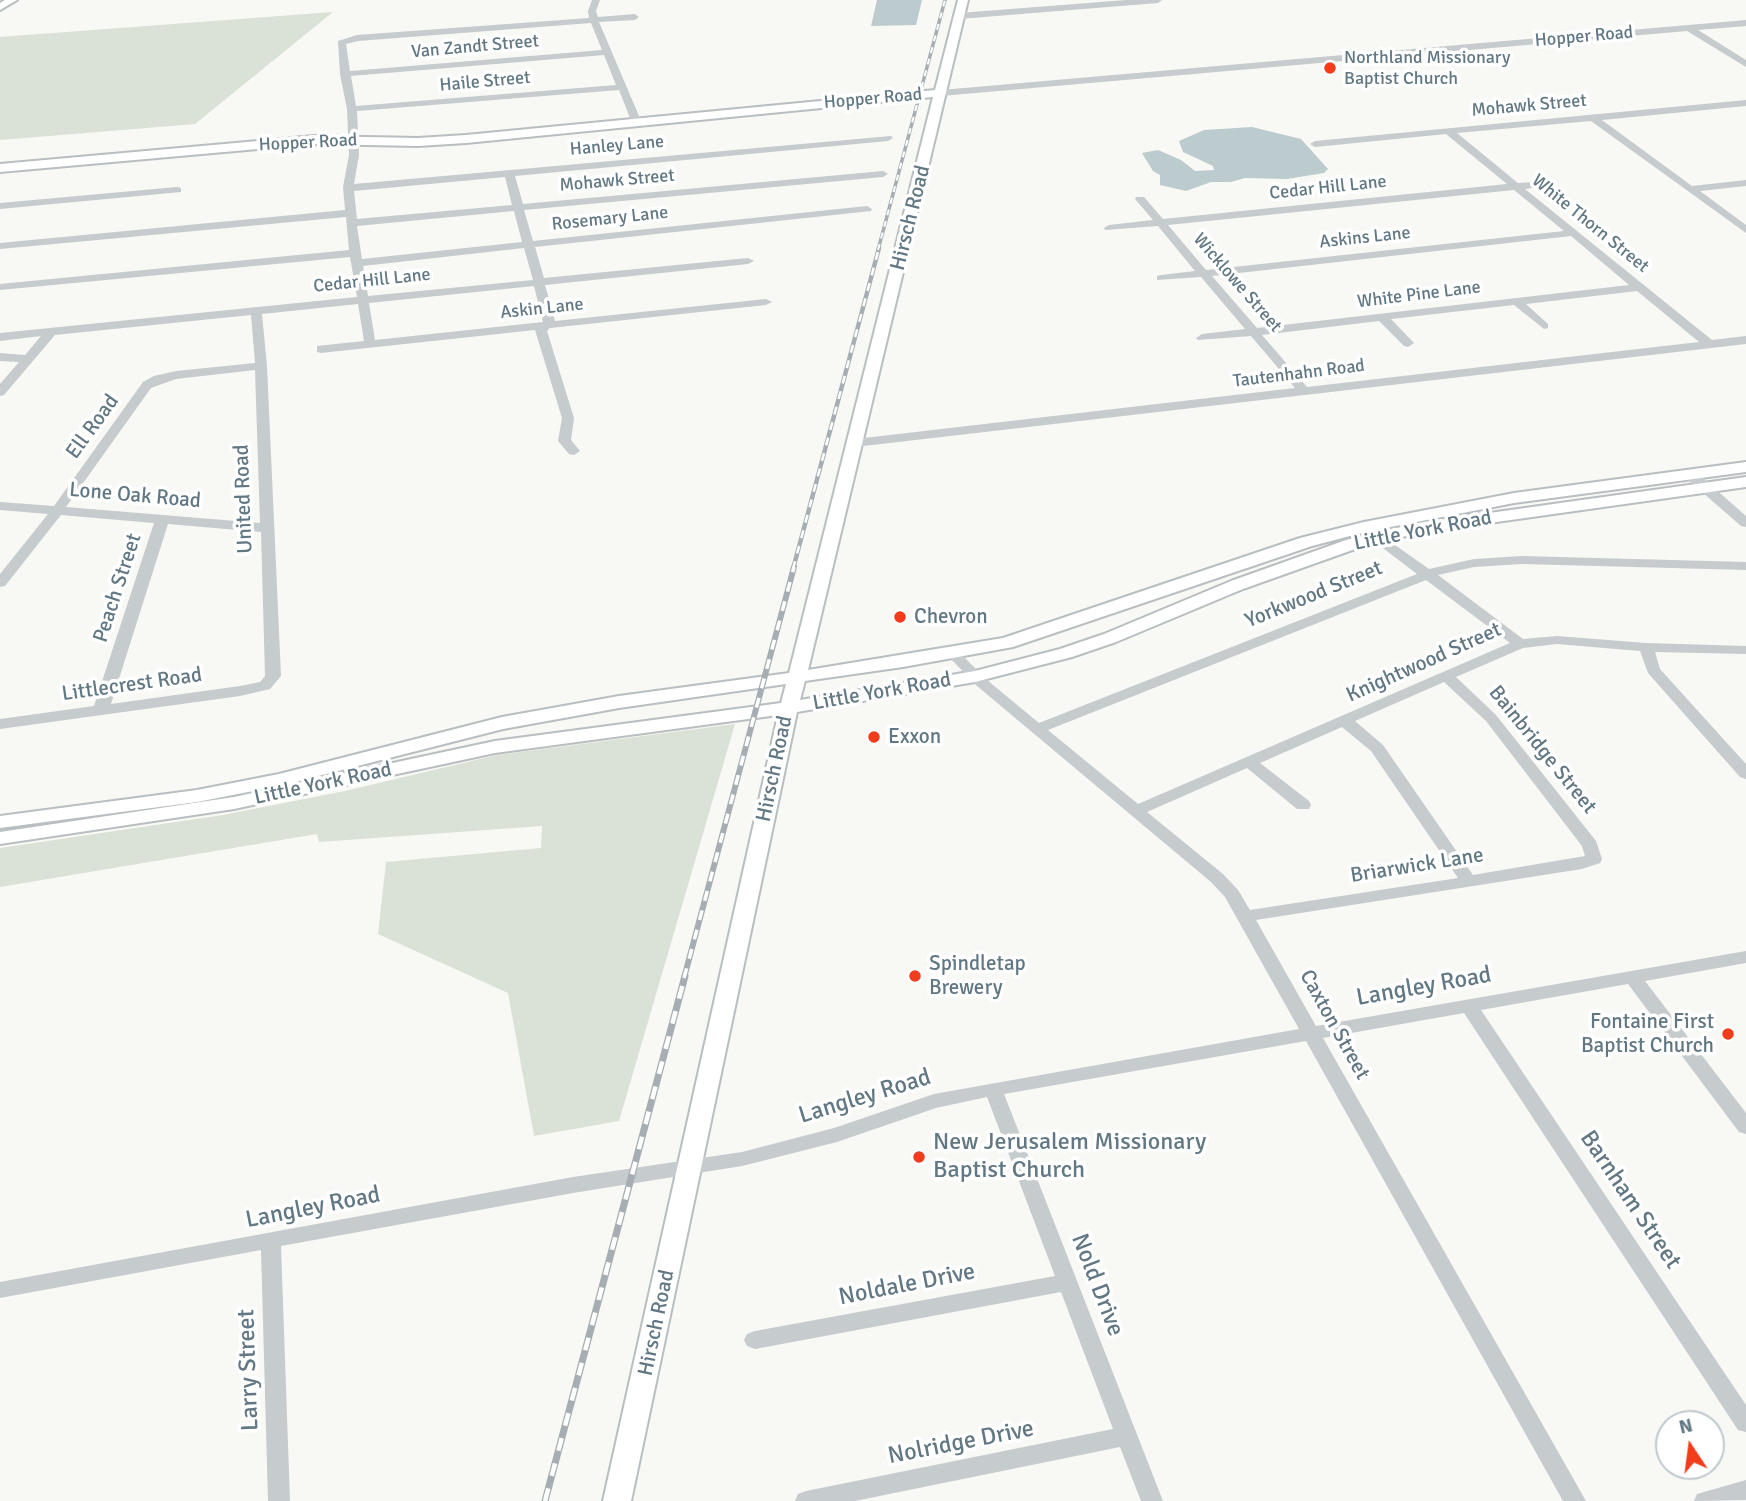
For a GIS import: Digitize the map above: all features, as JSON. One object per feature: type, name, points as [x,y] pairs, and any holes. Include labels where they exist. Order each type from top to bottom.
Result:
[{"type":"main road","points":[[0,7],[12,0]]},
{"type":"main road","name":"Hirsch Road","points":[[617,1501],[789,708],[961,8]]},
{"type":"main road","name":"Hopper Road","points":[[0,167],[295,142],[352,139],[430,141],[637,124],[941,93]]},
{"type":"main road","name":"Little York Road","points":[[0,838],[234,803],[495,747],[789,708],[975,676],[1088,646],[1273,571],[1380,537],[1557,492],[1746,467]]},
{"type":"main road","name":"Little York Road","points":[[0,822],[197,796],[279,780],[502,723],[619,702],[796,679],[1007,643],[1306,542],[1364,527],[1484,511],[1570,506],[1746,482]]},
{"type":"main road","points":[[1557,492],[1570,506]]},
{"type":"main road","points":[[619,702],[624,730]]},
{"type":"street","points":[[596,0],[592,11],[594,20],[637,124]]},
{"type":"street","points":[[961,8],[1158,0]]},
{"type":"street","points":[[370,344],[355,258],[349,188],[354,155],[352,109],[341,43],[348,39],[635,17]]},
{"type":"street","name":"Hopper Road","points":[[941,93],[1746,23]]},
{"type":"street","points":[[1689,28],[1746,64]]},
{"type":"street","name":"Van Zandt Street","points":[[345,74],[607,52]]},
{"type":"street","name":"Haile Street","points":[[352,109],[621,87]]},
{"type":"street","name":"Mohawk Street","points":[[1315,144],[1746,103]]},
{"type":"street","points":[[1592,117],[1746,230]]},
{"type":"street","name":"White Thorn Street","points":[[1448,131],[1709,344]]},
{"type":"street","name":"Hanley Lane","points":[[349,188],[888,138]]},
{"type":"street","points":[[509,174],[550,322],[541,330],[568,418],[564,441],[574,451]]},
{"type":"street","name":"Mohawk Street","points":[[0,246],[352,218],[518,208],[883,174]]},
{"type":"street","name":"Cedar Hill Lane","points":[[1110,228],[1551,183]]},
{"type":"street","points":[[1689,189],[1746,183]]},
{"type":"street","points":[[0,206],[177,190]]},
{"type":"street","name":"Wicklowe Street","points":[[1140,200],[1304,391]]},
{"type":"street","name":"Rosemary Lane","points":[[0,287],[528,245],[867,209]]},
{"type":"street","name":"Askins Lane","points":[[1161,278],[1572,233]]},
{"type":"street","name":"Cedar Hill Lane","points":[[0,337],[748,261]]},
{"type":"street","name":"White Pine Lane","points":[[1202,338],[1639,287]]},
{"type":"street","name":"Askin Lane","points":[[321,349],[766,302]]},
{"type":"street","points":[[1517,302],[1544,326]]},
{"type":"street","name":"United Road","points":[[256,310],[261,366],[273,671],[267,684]]},
{"type":"street","points":[[1381,317],[1408,343]]},
{"type":"street","points":[[0,392],[52,331]]},
{"type":"street","name":"Tautenhahn Road","points":[[855,443],[1746,340]]},
{"type":"street","points":[[0,357],[27,359]]},
{"type":"street","name":"Ell Road","points":[[0,583],[152,382],[176,375],[261,366]]},
{"type":"street","points":[[1691,475],[1746,523]]},
{"type":"street","name":"Lone Oak Road","points":[[0,506],[266,528]]},
{"type":"street","name":"Peach Street","points":[[101,710],[162,520]]},
{"type":"street","points":[[1364,527],[1520,645]]},
{"type":"street","name":"Yorkwood Street","points":[[1037,729],[1428,573],[1474,563],[1522,559],[1746,566]]},
{"type":"street","name":"Knightwood Street","points":[[1137,810],[1520,645],[1557,640],[1646,648],[1746,650]]},
{"type":"street","points":[[1646,648],[1653,670],[1746,774]]},
{"type":"street","name":"Caxton Street","points":[[953,654],[1037,729],[1217,878],[1246,916],[1575,1501]]},
{"type":"street","name":"Bainbridge Street","points":[[1446,677],[1468,694],[1491,718],[1590,845],[1594,859]]},
{"type":"street","name":"Littlecrest Road","points":[[0,724],[240,691],[267,684]]},
{"type":"street","points":[[1345,721],[1377,748],[1468,880]]},
{"type":"street","points":[[1249,762],[1303,805]]},
{"type":"street","name":"Briarwick Lane","points":[[1246,916],[1582,864],[1594,859]]},
{"type":"street","name":"Langley Road","points":[[0,1290],[573,1185],[742,1159],[837,1135],[934,1101],[993,1088],[1746,957]]},
{"type":"street","points":[[1633,978],[1746,1127]]},
{"type":"street","name":"Barnham Street","points":[[1469,1006],[1746,1423]]},
{"type":"street","name":"Nold Drive","points":[[993,1088],[1152,1501]]},
{"type":"street","name":"Larry Street","points":[[271,1242],[279,1498]]},
{"type":"street","name":"Noldale Drive","points":[[755,1340],[1068,1282]]},
{"type":"street","name":"Nolridge Drive","points":[[806,1501],[1126,1436]]},
{"type":"street","points":[[1705,1501],[1746,1490]]},
{"type":"shaded area","points":[[877,0],[922,0],[916,25],[871,26]]},
{"type":"shaded area","points":[[333,12],[195,124],[0,140],[0,37]]},
{"type":"shaded area","points":[[1252,127],[1301,139],[1328,169],[1324,173],[1287,179],[1245,178],[1231,182],[1211,182],[1186,191],[1160,185],[1160,175],[1153,171],[1142,153],[1158,150],[1181,160],[1195,171],[1214,170],[1213,166],[1183,152],[1179,141],[1204,130]]},
{"type":"shaded area","points":[[735,724],[619,1121],[534,1136],[508,993],[378,934],[386,862],[541,848],[542,826],[319,842],[317,834],[0,887],[0,848],[223,815],[345,791],[497,755]]},
{"type":"railway","points":[[878,250],[945,0]]},
{"type":"railway","points":[[793,569],[879,248]]},
{"type":"railway","points":[[684,978],[794,567]]},
{"type":"railway","points":[[545,1501],[685,976]]},
{"type":"place","name":"Northland Missionary Baptist Church","points":[[1330,68]]},
{"type":"place","name":"Chevron","points":[[900,617]]},
{"type":"place","name":"Exxon","points":[[874,737]]},
{"type":"place","name":"Spindletap Brewery","points":[[915,976]]},
{"type":"place","name":"Fontaine First Baptist Church","points":[[1728,1034]]},
{"type":"place","name":"New Jerusalem Missionary Baptist Church","points":[[919,1157]]}]
